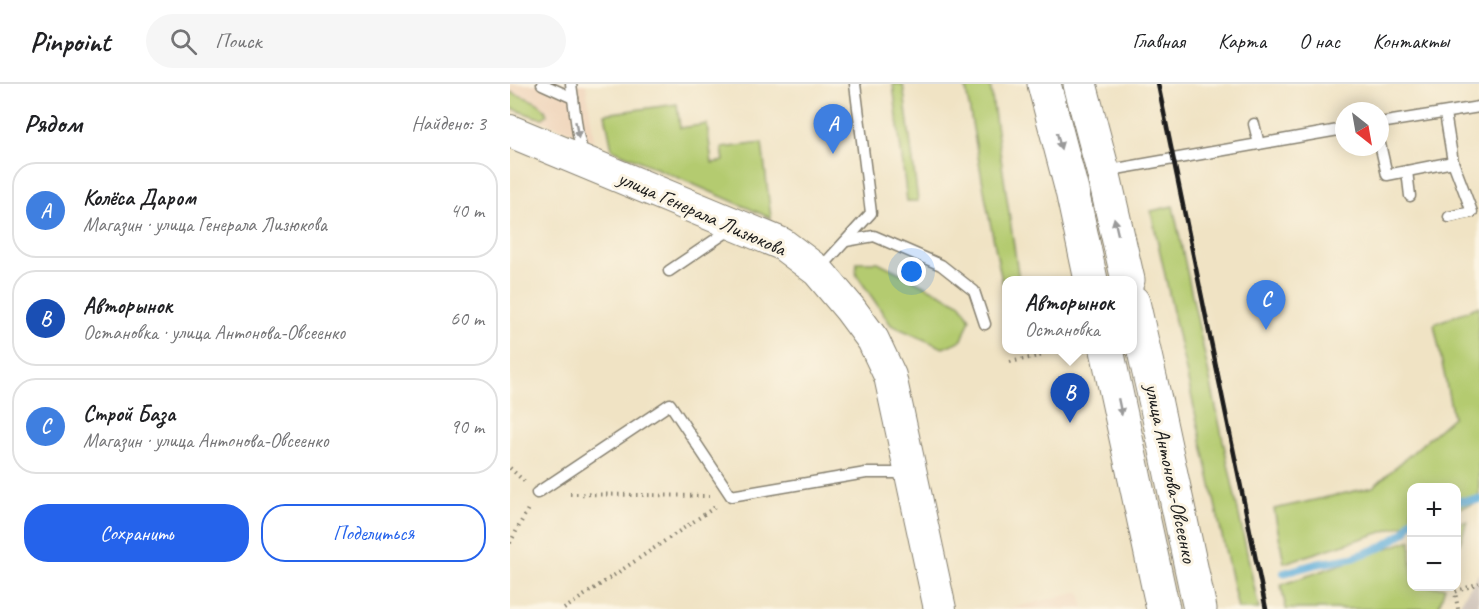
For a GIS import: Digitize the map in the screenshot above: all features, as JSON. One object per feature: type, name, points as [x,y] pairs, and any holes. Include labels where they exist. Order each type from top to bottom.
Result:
[{"type":"highway","points":[[1044,84],[1086,175],[1126,276]]},
{"type":"highway","points":[[1080,84],[1092,276]]},
{"type":"highway","name":"улица Антонова-Овсеенко","points":[[1137,320],[1200,609]]},
{"type":"highway","name":"улица Антонова-Овсеенко","points":[[1108,354],[1163,609]]},
{"type":"street","name":"улица Генерала Лизюкова","points":[[510,131],[782,244],[818,271],[873,340],[890,376],[939,609]]},
{"type":"lane","points":[[542,84],[573,98]]},
{"type":"lane","points":[[571,84],[578,135],[585,162]]},
{"type":"lane","points":[[818,271],[870,213],[855,84]]},
{"type":"lane","points":[[1389,122],[1479,107]]},
{"type":"lane","points":[[1445,113],[1453,162],[1472,212],[1449,217]]},
{"type":"lane","points":[[1254,124],[1259,144]]},
{"type":"lane","points":[[1086,175],[1335,131]]},
{"type":"lane","points":[[1383,156],[1387,175],[1453,162]]},
{"type":"lane","points":[[1407,171],[1410,196]]},
{"type":"lane","points":[[669,272],[736,225]]},
{"type":"lane","points":[[846,241],[874,236],[941,265],[974,291],[985,324]]},
{"type":"lane","points":[[537,493],[670,404],[731,496],[866,473],[911,473]]},
{"type":"path","points":[[1010,362],[1044,356]]},
{"type":"path","points":[[510,543],[537,493],[731,496]]},
{"type":"path","points":[[564,609],[731,496]]},
{"type":"path","points":[[1458,609],[1455,592],[1479,583]]},
{"type":"shaded area","points":[[510,84],[586,84],[594,141],[510,109],[536,117],[540,104],[510,92]]},
{"type":"shaded area","points":[[1479,573],[1479,609],[1459,609],[1458,606]]},
{"type":"shaded area","points":[[1080,592],[1084,609],[1008,609]]},
{"type":"green space","points":[[893,84],[903,84],[918,201],[907,201]]},
{"type":"green space","points":[[965,84],[990,84],[1018,276],[1002,276],[1002,281]]},
{"type":"green space","points":[[510,92],[542,106],[547,115],[543,118],[536,117],[510,108]]},
{"type":"green space","points":[[677,104],[680,128],[707,124],[712,163],[724,161],[722,148],[762,143],[771,218],[612,149],[605,114]]},
{"type":"green space","points":[[1173,206],[1259,609],[1238,609],[1151,211]]},
{"type":"green space","points":[[857,262],[878,262],[961,304],[970,319],[962,340],[943,348],[891,325],[856,274]]},
{"type":"green space","points":[[1479,306],[1479,502],[1461,508],[1461,483],[1407,483],[1407,524],[1284,563],[1274,509],[1373,487],[1453,417],[1434,324]]},
{"type":"green space","points":[[1467,521],[1461,540],[1461,537],[1461,523]]},
{"type":"green space","points":[[1407,541],[1407,591],[1444,591],[1438,609],[1286,609],[1281,585]]},
{"type":"waterway","points":[[1461,501],[1479,500]]},
{"type":"waterway","points":[[1284,573],[1316,564],[1352,558],[1382,547],[1407,529]]},
{"type":"railway","points":[[1158,84],[1266,609]]},
{"type":"place","name":"Колёса Даром","points":[[833,154]]},
{"type":"place","name":"Строй База","points":[[1266,330]]},
{"type":"place","name":"Авторынок","points":[[1070,423]]}]
